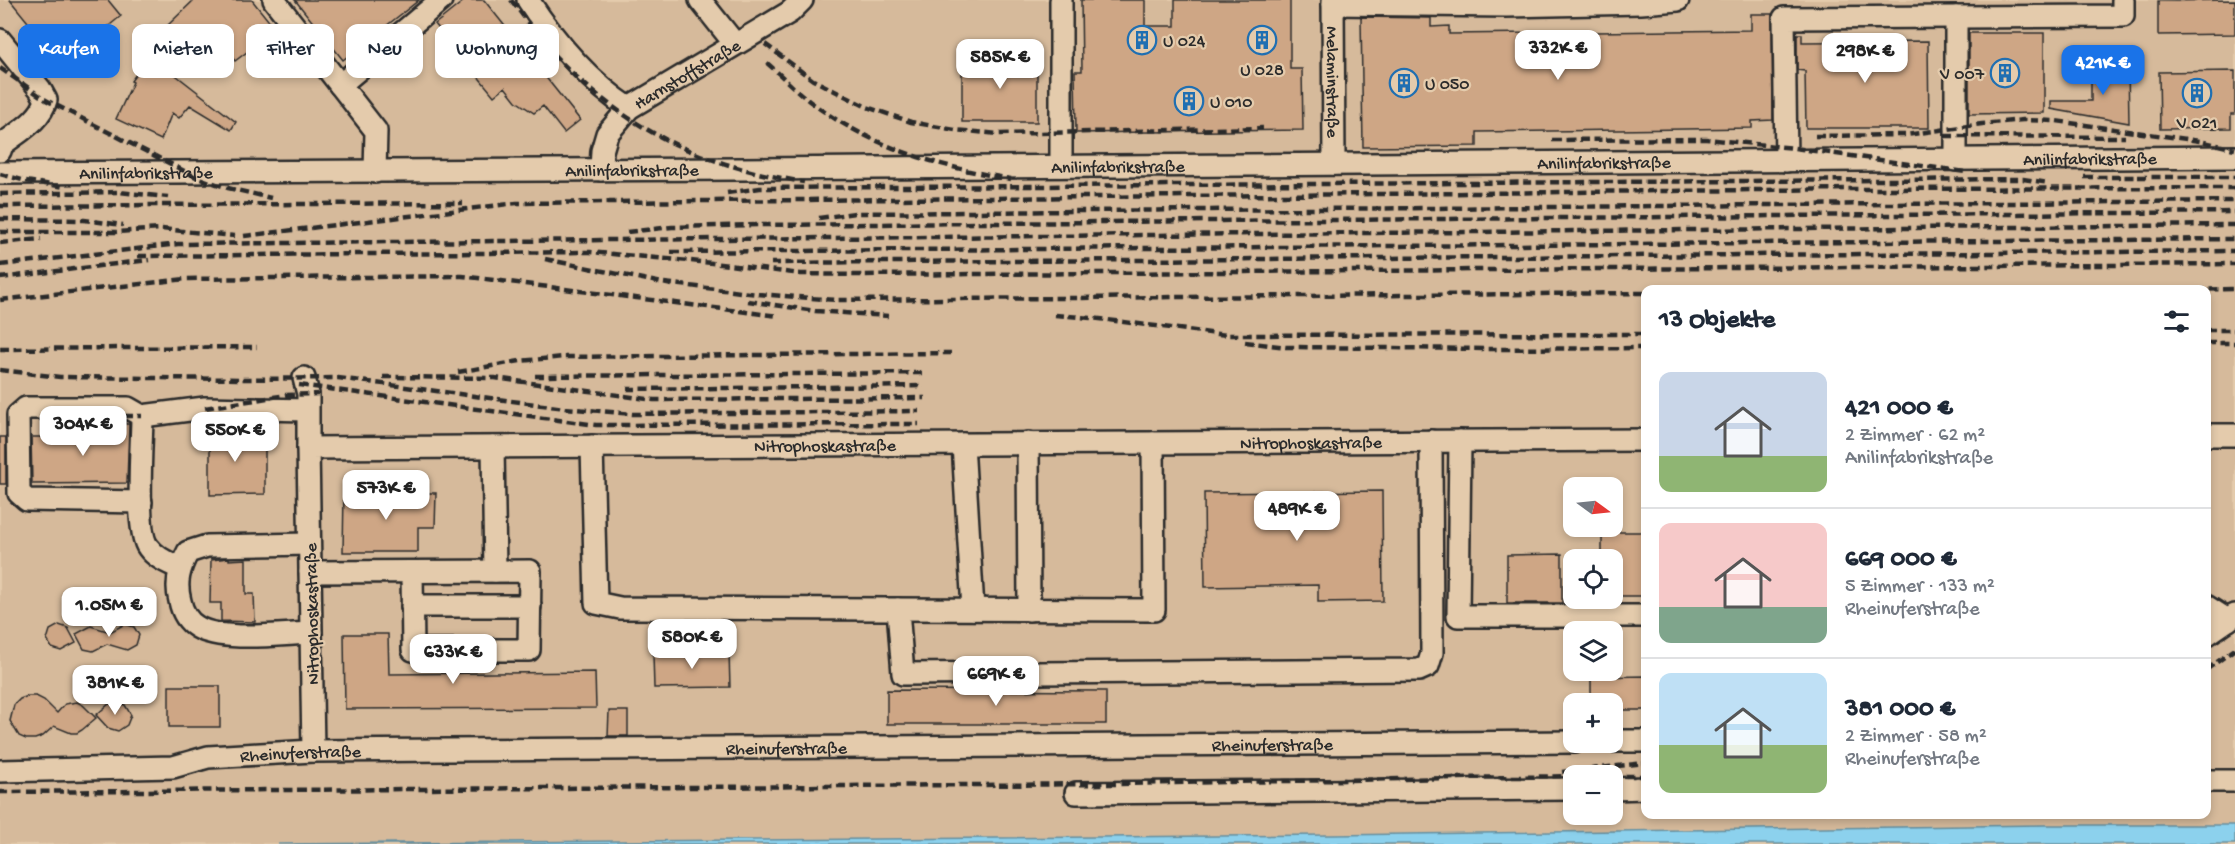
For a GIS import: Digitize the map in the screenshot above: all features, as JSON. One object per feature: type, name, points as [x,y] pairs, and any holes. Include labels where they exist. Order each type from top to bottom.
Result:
[{"type":"street","points":[[274,0],[376,131],[375,172]]},
{"type":"street","points":[[340,85],[441,0]]},
{"type":"street","points":[[528,0],[541,20],[587,74],[609,95],[629,108]]},
{"type":"street","points":[[700,0],[735,44]]},
{"type":"street","name":"Harnstoffstraße","points":[[601,170],[602,151],[607,134],[629,108],[790,12],[802,0]]},
{"type":"street","points":[[1061,0],[1061,166]]},
{"type":"street","points":[[1334,2],[1506,6],[1678,0]]},
{"type":"street","points":[[1786,160],[1784,9],[1956,17],[2123,16],[2123,0]]},
{"type":"street","name":"Melaminstraße","points":[[1334,2],[1334,164]]},
{"type":"street","points":[[1956,17],[1956,160]]},
{"type":"street","points":[[0,40],[40,89],[46,100],[39,116],[2,145],[0,151]]},
{"type":"street","name":"Anilinfabrikstraße","points":[[0,172],[375,172],[2235,157]]},
{"type":"street","points":[[304,378],[308,394],[308,448]]},
{"type":"street","points":[[141,502],[27,500],[19,493],[18,415],[26,408],[128,408],[142,416],[205,408],[307,410]]},
{"type":"street","points":[[142,416],[141,520],[146,545],[159,558],[179,568]]},
{"type":"street","points":[[2211,435],[2235,435]]},
{"type":"street","name":"Nitrophoskastraße","points":[[313,751],[308,448],[1641,440]]},
{"type":"street","points":[[898,609],[903,674],[1419,670],[1428,666],[1432,652],[1431,441]]},
{"type":"street","points":[[1458,616],[1460,441]]},
{"type":"street","points":[[592,447],[596,603],[620,608],[1154,610],[1153,443]]},
{"type":"street","points":[[963,444],[973,609]]},
{"type":"street","points":[[1028,444],[1029,610]]},
{"type":"street","points":[[493,447],[495,572]]},
{"type":"street","points":[[309,544],[207,546],[188,552],[179,568],[177,591],[183,613],[195,627],[212,633],[228,635],[311,633]]},
{"type":"street","points":[[310,572],[530,571],[529,650],[413,650],[412,572]]},
{"type":"street","points":[[412,606],[530,606]]},
{"type":"street","points":[[2211,608],[2231,618]]},
{"type":"street","points":[[1433,616],[1641,616]]},
{"type":"street","points":[[2211,632],[2231,618]]},
{"type":"street","points":[[1623,741],[1641,741]]},
{"type":"street","name":"Rheinuferstraße","points":[[0,771],[173,767],[208,757],[313,751],[1563,742]]},
{"type":"street","points":[[2211,781],[2235,781]]},
{"type":"street","points":[[1623,789],[1641,788]]},
{"type":"street","points":[[1076,793],[1563,789]]},
{"type":"shaded area","points":[[0,0],[2235,0],[2235,825],[2044,825],[647,842],[0,844]]},
{"type":"water","points":[[2044,825],[2235,825],[2235,844],[278,844],[1334,835]]},
{"type":"building","points":[[10,0],[108,0],[121,16],[111,24],[30,24]]},
{"type":"building","points":[[194,0],[252,0],[271,24],[246,24],[246,53],[235,61],[234,24],[169,24]]},
{"type":"building","points":[[295,0],[419,0],[389,24],[346,24],[346,58],[343,60],[334,49],[334,24],[314,24]]},
{"type":"building","points":[[465,0],[484,0],[503,24],[435,24]]},
{"type":"building","points":[[1081,0],[1145,0],[1145,26],[1175,26],[1175,0],[1290,0],[1290,69],[1302,69],[1303,130],[1076,133],[1075,71],[1082,71]]},
{"type":"building","points":[[2235,0],[2235,34],[2158,35],[2158,1]]},
{"type":"building","points":[[1751,14],[1772,14],[1773,120],[1752,121],[1752,128],[1477,132],[1477,146],[1363,147],[1361,17],[1431,18],[1431,27],[1449,26],[1449,34],[1751,30]]},
{"type":"building","name":"V 007","points":[[1969,33],[2044,33],[2044,113],[1969,114]]},
{"type":"building","points":[[1797,34],[1802,34],[1802,42],[1928,41],[1929,128],[1806,128],[1805,71],[1797,70]]},
{"type":"building","points":[[1037,57],[1037,122],[962,122],[962,58]]},
{"type":"building","points":[[2112,64],[2128,64],[2129,123],[2051,109],[2051,101],[2091,101],[2091,71],[2112,71]]},
{"type":"building","name":"V 021","points":[[2235,71],[2235,114],[2231,114],[2231,128],[2160,129],[2159,72]]},
{"type":"building","points":[[133,78],[180,78],[236,122],[231,130],[190,105],[179,118],[172,113],[161,140],[116,119],[133,82],[131,81]]},
{"type":"building","points":[[479,78],[546,78],[580,120],[564,133],[543,106],[534,113],[516,101],[505,87],[494,96]]},
{"type":"building","points":[[105,421],[125,421],[125,424],[129,424],[127,483],[32,484],[31,437],[94,437],[94,424],[105,423]]},
{"type":"building","points":[[210,421],[238,422],[238,446],[265,446],[265,494],[210,495]]},
{"type":"building","points":[[0,437],[6,437],[6,484],[0,484]]},
{"type":"building","points":[[1382,491],[1383,601],[1318,602],[1318,585],[1205,587],[1204,493]]},
{"type":"building","points":[[344,493],[436,493],[435,527],[418,527],[418,552],[343,552]]},
{"type":"building","points":[[1623,532],[1641,532],[1641,596],[1623,596],[1623,549],[1602,549],[1602,537],[1623,537]]},
{"type":"building","points":[[1562,554],[1562,603],[1507,603],[1507,555]]},
{"type":"building","points":[[229,558],[229,560],[246,559],[246,594],[254,594],[255,622],[221,621],[221,603],[210,603],[211,560]]},
{"type":"building","points":[[125,624],[134,627],[139,635],[136,645],[127,650],[107,644],[93,651],[84,649],[76,634],[91,626],[110,632]]},
{"type":"building","points":[[59,625],[68,628],[76,643],[61,651],[52,648],[47,640],[50,630]]},
{"type":"building","points":[[344,634],[388,634],[389,674],[595,672],[596,708],[345,709]]},
{"type":"building","points":[[729,653],[730,687],[654,688],[653,654]]},
{"type":"building","points":[[1623,676],[1641,676],[1641,710],[1623,710],[1623,693],[1591,693],[1591,681],[1623,681]]},
{"type":"building","points":[[169,686],[220,686],[220,727],[169,727]]},
{"type":"building","points":[[887,690],[1106,691],[1106,724],[887,724]]},
{"type":"building","points":[[36,696],[44,700],[57,713],[65,704],[77,702],[96,718],[77,733],[54,726],[43,736],[26,739],[19,736],[10,721],[14,705],[20,699]]},
{"type":"building","points":[[114,702],[125,705],[131,715],[127,725],[118,731],[108,728],[96,715]]},
{"type":"building","points":[[609,711],[628,711],[628,736],[608,736]]},
{"type":"railway","points":[[511,0],[553,54],[581,81],[637,123],[667,140],[731,166],[804,182]]},
{"type":"railway","points":[[765,44],[813,80],[867,107],[911,122],[955,130],[999,134],[1263,128]]},
{"type":"railway","points":[[767,63],[800,94],[858,132],[932,161],[1011,179]]},
{"type":"railway","points":[[0,68],[46,100],[196,177],[228,188],[271,198]]},
{"type":"railway","points":[[1815,136],[1906,135],[2023,120],[2056,121],[2200,141],[2235,149]]},
{"type":"railway","points":[[1945,136],[2125,137]]},
{"type":"railway","points":[[1552,140],[1706,139],[1794,148],[1966,172]]},
{"type":"railway","points":[[0,174],[65,187]]},
{"type":"railway","points":[[2084,177],[2235,177]]},
{"type":"railway","points":[[727,193],[760,188],[2023,179],[2049,183]]},
{"type":"railway","points":[[244,236],[517,203],[1855,189],[2235,188]]},
{"type":"railway","points":[[0,194],[118,192],[168,197]]},
{"type":"railway","points":[[819,218],[855,213],[2235,201]]},
{"type":"railway","points":[[0,206],[463,203]]},
{"type":"railway","points":[[627,232],[672,227],[760,225],[2235,212]]},
{"type":"railway","points":[[0,219],[84,220],[123,225]]},
{"type":"railway","points":[[0,265],[178,244],[2235,225]]},
{"type":"railway","points":[[0,232],[116,232],[161,229],[235,236]]},
{"type":"railway","points":[[0,243],[41,239]]},
{"type":"railway","points":[[671,252],[2235,239]]},
{"type":"railway","points":[[771,263],[2235,251]]},
{"type":"railway","points":[[138,256],[590,252],[801,274],[855,275],[2235,264]]},
{"type":"railway","points":[[545,259],[672,285]]},
{"type":"railway","points":[[0,278],[149,260]]},
{"type":"railway","points":[[0,300],[185,279],[462,276],[778,316]]},
{"type":"railway","points":[[664,283],[836,300],[1641,293]]},
{"type":"railway","points":[[2211,289],[2235,289]]},
{"type":"railway","points":[[748,301],[815,311],[888,316]]},
{"type":"railway","points":[[1055,315],[1226,335],[1641,334]]},
{"type":"railway","points":[[2211,330],[2235,330]]},
{"type":"railway","points":[[1245,342],[1286,347],[1641,348]]},
{"type":"railway","points":[[2211,343],[2235,343]]},
{"type":"railway","points":[[0,349],[257,347]]},
{"type":"railway","points":[[458,372],[520,361],[564,357],[951,353]]},
{"type":"railway","points":[[0,370],[60,377],[338,378],[565,408],[633,414],[919,411]]},
{"type":"railway","points":[[535,376],[925,373]]},
{"type":"railway","points":[[383,377],[495,378],[654,400],[925,398]]},
{"type":"railway","points":[[299,385],[596,425],[919,424]]},
{"type":"railway","points":[[627,389],[924,386]]},
{"type":"railway","points":[[205,408],[286,395],[318,394]]},
{"type":"railway","points":[[70,416],[142,416]]},
{"type":"railway","points":[[2211,666],[2235,649]]},
{"type":"railway","points":[[1562,772],[1641,764]]},
{"type":"railway","points":[[0,792],[1114,784],[1563,776]]},
{"type":"railway","points":[[1623,776],[1641,776]]},
{"type":"place","name":"U 024","points":[[1142,40]]},
{"type":"place","name":"U 028","points":[[1262,40]]},
{"type":"place","name":"V 007","points":[[2005,73]]},
{"type":"place","name":"U 050","points":[[1404,83]]},
{"type":"place","name":"V 021","points":[[2197,93]]},
{"type":"place","name":"U 010","points":[[1189,101]]}]
